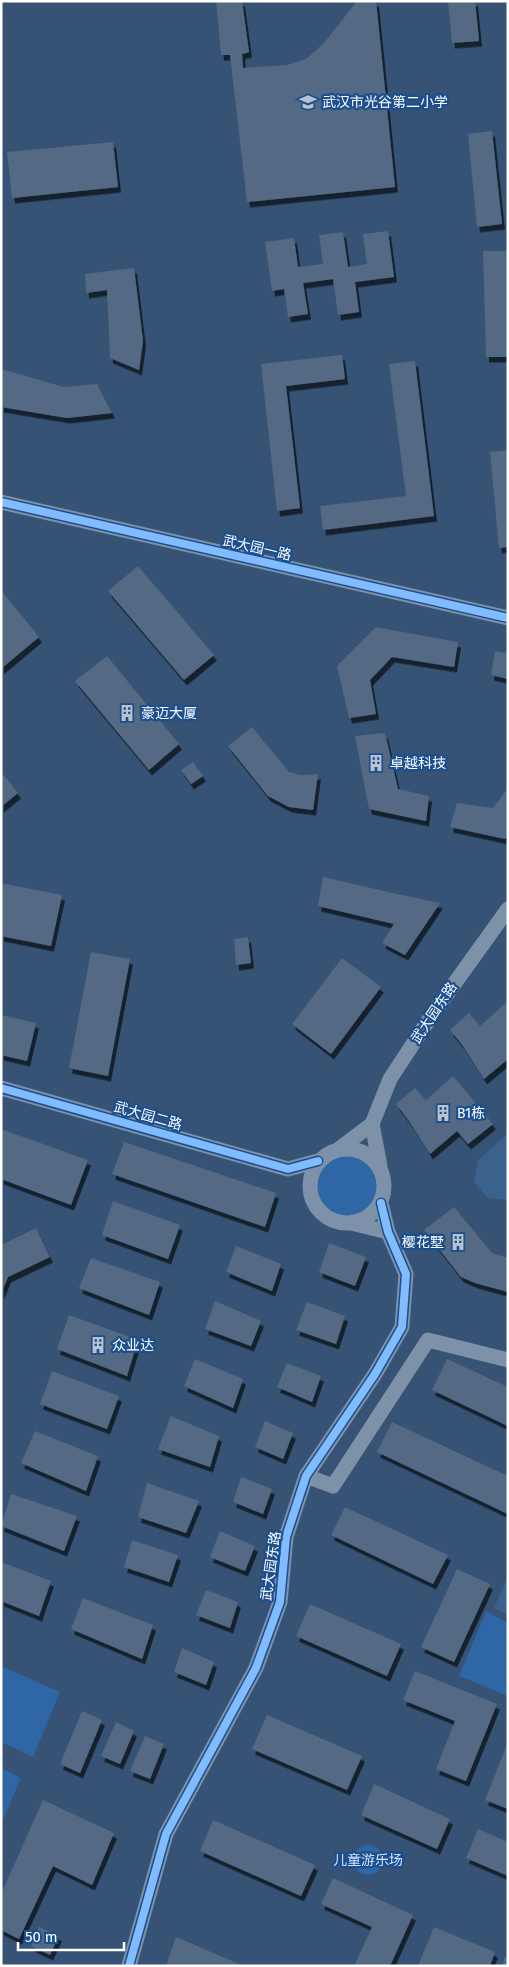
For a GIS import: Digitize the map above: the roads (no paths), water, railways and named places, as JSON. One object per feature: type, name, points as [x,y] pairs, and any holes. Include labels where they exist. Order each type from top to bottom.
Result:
[{"type":"street","name":"武大园一路","points":[[1,502],[508,618]]},
{"type":"street","name":"武大园东路","points":[[372,1124],[390,1080],[434,1012],[508,909]]},
{"type":"street","name":"武大园二路","points":[[1,1088],[288,1169]]},
{"type":"street","points":[[339,1149],[372,1124],[380,1168],[384,1179],[384,1191],[381,1203],[373,1213],[363,1220],[351,1223]]},
{"type":"street","points":[[311,1197],[309,1185],[312,1172],[318,1162],[328,1153],[339,1149],[351,1148],[363,1151],[373,1158],[380,1168]]},
{"type":"street","points":[[318,1162],[288,1169],[311,1197],[317,1209],[326,1217],[338,1222],[351,1223],[388,1232]]},
{"type":"street","name":"武大园东路","points":[[129,1966],[166,1834],[256,1668],[280,1602],[286,1537],[306,1476],[376,1374],[402,1326],[406,1274],[388,1232],[381,1203]]},
{"type":"street","points":[[306,1476],[332,1486],[428,1340],[508,1360]]},
{"type":"place","name":"武汉市光谷第二小学","points":[[308,102]]},
{"type":"place","name":"豪迈大厦","points":[[127,713]]},
{"type":"place","name":"卓越科技","points":[[376,763]]},
{"type":"place","name":"B1栋","points":[[443,1113]]},
{"type":"place","name":"樱花墅","points":[[458,1242]]},
{"type":"place","name":"众业达","points":[[98,1345]]},
{"type":"park label","name":"儿童游乐场","points":[[368,1860]]}]
